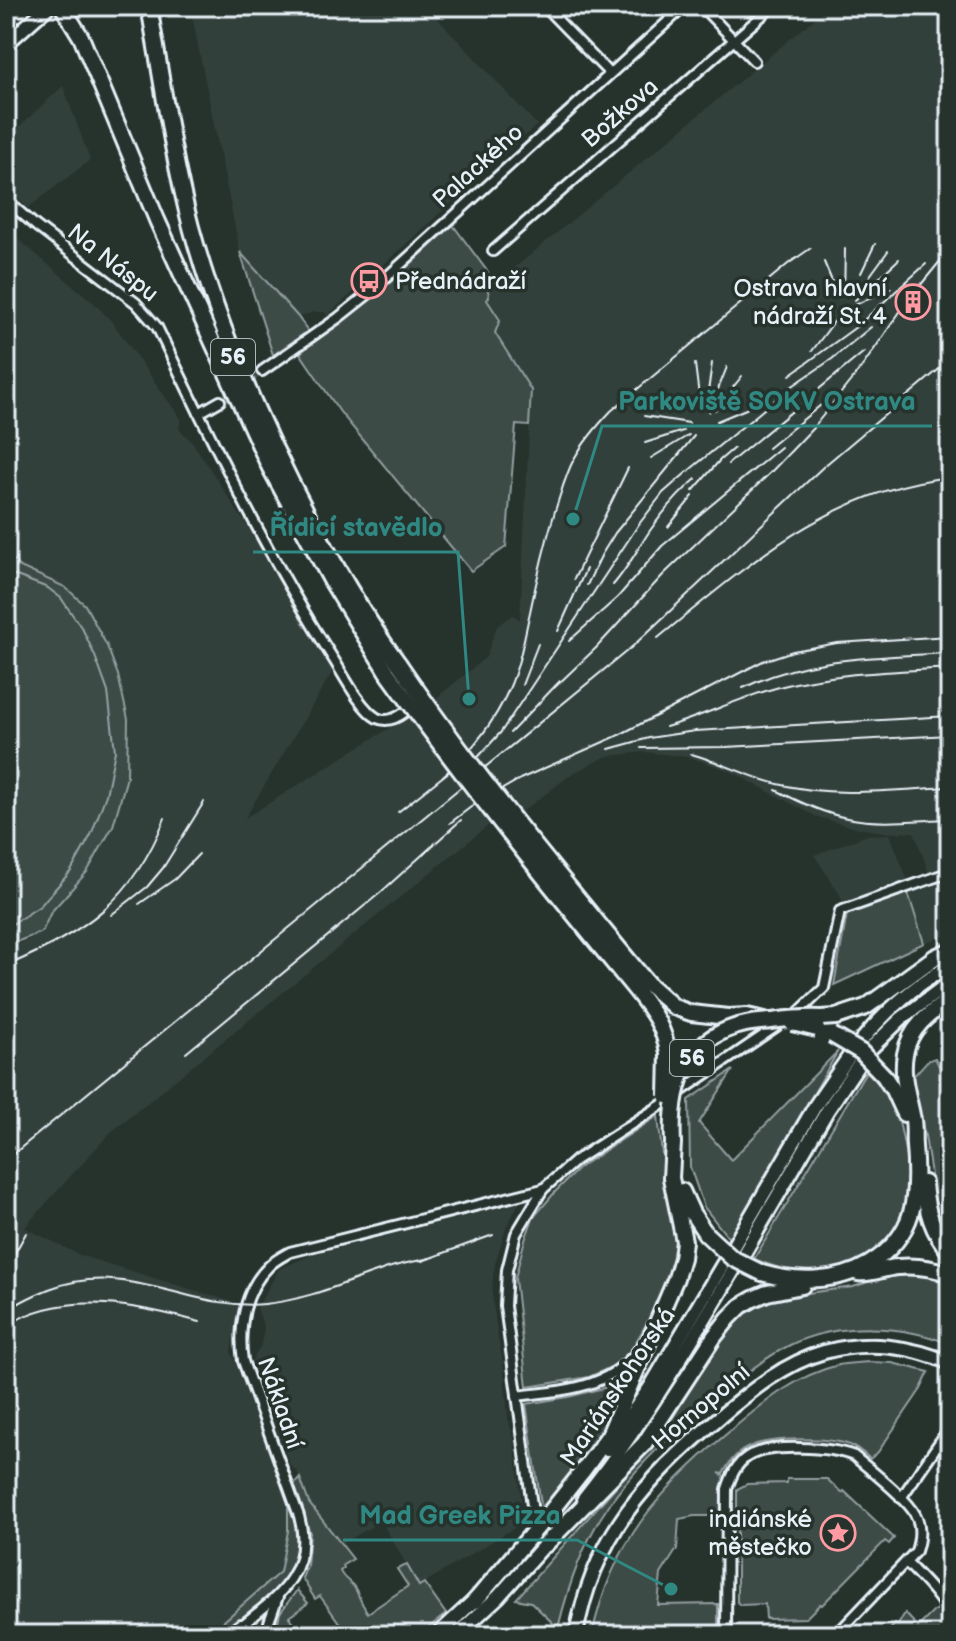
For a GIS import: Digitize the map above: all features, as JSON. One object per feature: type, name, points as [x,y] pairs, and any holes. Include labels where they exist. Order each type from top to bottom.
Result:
[{"type":"highway","name":"56","points":[[62,6],[87,50],[157,220],[270,468],[332,582],[502,826],[659,1021],[666,1037],[668,1054],[665,1109],[682,1191],[706,1234],[732,1258],[778,1278],[803,1282],[916,1266],[950,1274]]},
{"type":"highway","name":"56","points":[[150,12],[175,156],[191,225],[234,358],[264,428],[393,668],[660,996],[674,1007],[691,1013],[747,1016],[774,1024]]},
{"type":"highway","points":[[819,1023],[866,1007],[935,957],[950,950]]},
{"type":"highway","points":[[913,1133],[913,1118],[904,1078],[905,1053],[923,1018],[950,999]]},
{"type":"highway","name":"56","points":[[673,1143],[672,1111],[676,1088],[693,1057],[708,1041],[749,1023],[819,1023],[832,1035],[861,1052],[884,1076],[897,1097],[921,1156],[928,1215],[935,1233],[950,1252]]},
{"type":"highway","name":"56","points":[[848,1274],[865,1267],[886,1252],[912,1212],[917,1178],[913,1133]]},
{"type":"highway","points":[[475,1601],[556,1505],[609,1435],[676,1278],[683,1250],[682,1226],[671,1178],[673,1143]]},
{"type":"highway","points":[[545,1545],[644,1444],[729,1318],[753,1299],[803,1282]]},
{"type":"main road","points":[[6,44],[49,6]]},
{"type":"main road","name":"Mariánskohorská","points":[[437,1635],[475,1601],[540,1533],[600,1458],[734,1258],[861,1051],[891,1008],[950,966]]},
{"type":"main road","name":"Mariánskohorská","points":[[861,1051],[950,982]]},
{"type":"main road","name":"Mariánskohorská","points":[[457,1635],[498,1597],[545,1545],[614,1461],[675,1368],[734,1258]]},
{"type":"main road","name":"Hornopolní","points":[[576,1635],[583,1602],[597,1565],[633,1503],[682,1449],[764,1382],[795,1363],[837,1348],[883,1346],[909,1350],[950,1363]]},
{"type":"main road","points":[[230,1635],[245,1630]]},
{"type":"street","points":[[544,6],[609,73]]},
{"type":"street","name":"Palackého","points":[[262,371],[367,295],[685,6]]},
{"type":"street","points":[[701,6],[754,61]]},
{"type":"street","name":"Božkova","points":[[493,251],[773,6]]},
{"type":"street","name":"Na Náspu","points":[[6,200],[147,313],[157,327],[231,481],[317,634],[367,709],[378,718],[387,720],[405,712]]},
{"type":"street","points":[[199,413],[220,401]]},
{"type":"street","points":[[799,1012],[824,988],[840,911],[950,872]]},
{"type":"street","points":[[680,1092],[774,1024]]},
{"type":"street","name":"Nákladní","points":[[533,1513],[505,1306],[507,1270],[516,1234],[543,1189],[576,1160],[663,1104]]},
{"type":"street","name":"Nákladní","points":[[245,1630],[278,1597],[294,1575],[303,1535],[299,1516],[243,1361],[240,1342],[242,1322],[261,1275],[270,1264],[290,1252],[543,1189]]},
{"type":"street","points":[[517,1396],[565,1390],[611,1376],[639,1350],[657,1321]]},
{"type":"street","points":[[901,1498],[950,1427]]},
{"type":"street","points":[[726,1635],[727,1489],[736,1467],[744,1458],[765,1450],[819,1448],[854,1456],[915,1514],[920,1535],[916,1551],[836,1635]]},
{"type":"street","points":[[906,1562],[932,1589],[950,1617]]},
{"type":"street","points":[[268,1635],[278,1597]]},
{"type":"shaded area","points":[[190,6],[426,6],[537,125],[327,316],[325,312],[314,312],[298,317],[240,252]]},
{"type":"shaded area","points":[[830,6],[950,6],[950,874],[932,881],[914,832],[870,830],[815,816],[730,771],[692,758],[645,752],[607,756],[573,773],[523,811],[490,824],[110,1133],[25,1228],[82,1256],[239,1304],[231,1351],[288,1504],[288,1531],[280,1572],[207,1635],[6,1635],[6,951],[42,932],[51,912],[87,872],[127,777],[128,719],[118,675],[107,646],[85,605],[65,587],[18,566],[6,550],[6,229],[113,323],[181,419],[179,429],[193,443],[264,552],[334,669],[245,818],[433,701],[486,657],[497,626],[513,615],[520,620],[531,390],[495,333],[487,300],[488,290]]},
{"type":"shaded area","points":[[63,86],[90,160],[28,208],[6,186],[6,139]]},
{"type":"shaded area","points":[[453,225],[496,283],[488,290],[487,300],[500,320],[495,333],[531,390],[529,426],[516,425],[506,547],[471,571],[340,412],[300,353],[374,297]]},
{"type":"shaded area","points":[[240,252],[308,331],[273,355]]},
{"type":"shaded area","points":[[6,550],[18,566],[65,587],[85,605],[107,646],[118,675],[128,719],[127,777],[113,826],[87,872],[51,912],[42,932],[6,946]]},
{"type":"shaded area","points":[[890,834],[908,881],[844,904],[814,855],[868,835]]},
{"type":"shaded area","points":[[950,879],[950,934],[924,943],[908,893]]},
{"type":"shaded area","points":[[908,893],[924,943],[834,985],[847,914]]},
{"type":"shaded area","points":[[838,1051],[730,1240],[704,1207],[690,1167],[689,1100],[733,1070],[699,1123],[731,1160]]},
{"type":"shaded area","points":[[935,1058],[950,1088],[950,1229],[936,1207],[925,1136],[911,1079],[927,1061]]},
{"type":"shaded area","points":[[868,1068],[892,1102],[905,1151],[907,1193],[896,1230],[876,1251],[835,1270],[807,1273],[754,1259]]},
{"type":"shaded area","points":[[658,1116],[662,1154],[672,1190],[677,1239],[672,1271],[654,1311],[630,1352],[613,1366],[589,1377],[527,1387],[515,1278],[533,1218],[580,1167]]},
{"type":"shaded area","points":[[519,1203],[506,1228],[496,1260],[492,1295],[524,1522],[419,1586],[381,1521],[342,1544],[309,1503],[297,1471],[290,1465],[252,1361],[261,1345],[264,1328],[257,1308],[279,1269],[311,1255]]},
{"type":"shaded area","points":[[923,1274],[950,1287],[950,1344],[912,1332],[870,1328],[828,1332],[778,1351],[677,1431],[640,1466],[619,1492],[584,1549],[558,1628],[531,1602],[516,1599],[674,1416],[710,1356],[739,1317],[770,1298],[853,1287],[883,1277]]},
{"type":"shaded area","points":[[892,1363],[929,1372],[921,1389],[870,1459],[853,1446],[840,1442],[799,1439],[758,1444],[741,1452],[723,1474],[719,1473],[725,1477],[722,1516],[679,1519],[677,1549],[661,1574],[658,1605],[718,1604],[718,1635],[658,1635],[657,1631],[642,1630],[617,1635],[592,1635],[612,1572],[626,1545],[660,1497],[681,1475],[755,1410],[794,1383],[839,1365]]},
{"type":"shaded area","points":[[619,1384],[605,1425],[574,1473],[542,1511],[526,1404]]},
{"type":"shaded area","points":[[300,1478],[309,1503],[353,1559],[340,1571],[354,1587],[368,1613],[408,1586],[397,1569],[407,1565],[419,1586],[424,1583],[446,1614],[419,1635],[348,1635],[320,1596],[315,1599],[302,1578],[307,1566],[310,1533],[293,1486]]},
{"type":"shaded area","points":[[787,1479],[827,1479],[894,1538],[889,1544],[885,1541],[806,1618],[766,1619],[765,1604],[740,1605],[737,1602],[737,1489],[747,1484],[787,1483]]},
{"type":"shaded area","points":[[288,1504],[297,1529],[298,1544],[292,1570],[267,1599],[222,1635],[208,1635],[280,1572],[288,1531]]},
{"type":"shaded area","points":[[297,1590],[308,1603],[289,1617],[302,1635],[275,1635],[280,1613]]},
{"type":"shaded area","points":[[945,1606],[950,1617],[950,1635],[885,1635],[895,1624],[898,1625],[905,1613],[918,1627],[934,1611]]},
{"type":"waterway","points":[[6,572],[48,588],[61,598],[83,630],[108,692],[115,751],[106,795],[91,835],[71,871],[40,906],[6,928]]},
{"type":"tunnel","points":[[220,401],[262,371]]},
{"type":"railway","points":[[861,273],[875,244]]},
{"type":"railway","points":[[443,776],[481,736],[509,689],[519,661],[555,511],[568,472],[582,446],[611,411],[811,248]]},
{"type":"railway","points":[[844,297],[845,249]]},
{"type":"railway","points":[[554,688],[596,648],[663,575],[813,428],[950,249]]},
{"type":"railway","points":[[869,277],[888,251]]},
{"type":"railway","points":[[855,300],[899,259]]},
{"type":"railway","points":[[824,262],[839,298]]},
{"type":"railway","points":[[790,375],[856,327],[926,264]]},
{"type":"railway","points":[[855,305],[891,288]]},
{"type":"railway","points":[[812,351],[836,319]]},
{"type":"railway","points":[[470,766],[501,732],[639,524],[663,493],[791,387],[871,327]]},
{"type":"railway","points":[[728,464],[864,352]]},
{"type":"railway","points":[[6,1160],[633,646],[823,467],[950,360]]},
{"type":"railway","points":[[707,399],[712,363]]},
{"type":"railway","points":[[695,364],[700,404]]},
{"type":"railway","points":[[709,412],[727,367]]},
{"type":"railway","points":[[715,410],[742,376]]},
{"type":"railway","points":[[717,421],[746,409],[763,397]]},
{"type":"railway","points":[[768,448],[821,405]]},
{"type":"railway","points":[[644,416],[689,423]]},
{"type":"railway","points":[[645,443],[683,431]]},
{"type":"railway","points":[[651,458],[689,435]]},
{"type":"railway","points":[[587,585],[615,533],[694,436]]},
{"type":"railway","points":[[569,641],[618,597],[662,546],[781,447]]},
{"type":"railway","points":[[693,491],[734,448]]},
{"type":"railway","points":[[574,579],[628,468]]},
{"type":"railway","points":[[658,638],[758,558],[829,514],[866,497],[950,477]]},
{"type":"railway","points":[[613,585],[660,517],[696,479]]},
{"type":"railway","points":[[668,527],[693,496]]},
{"type":"railway","points":[[558,631],[586,569]]},
{"type":"railway","points":[[450,823],[520,779],[617,736],[763,661],[793,651],[837,643],[950,636]]},
{"type":"railway","points":[[522,685],[538,644]]},
{"type":"railway","points":[[743,688],[768,677],[818,664],[870,657],[950,653]]},
{"type":"railway","points":[[666,727],[753,695],[804,681],[866,673],[950,668]]},
{"type":"railway","points":[[510,733],[560,681]]},
{"type":"railway","points":[[609,749],[649,738],[695,731],[950,716]]},
{"type":"railway","points":[[641,748],[726,747],[950,735]]},
{"type":"railway","points":[[691,754],[767,781],[820,791],[950,787]]},
{"type":"railway","points":[[398,812],[451,770]]},
{"type":"railway","points":[[776,790],[811,807],[847,818],[886,822],[950,819]]},
{"type":"railway","points":[[111,915],[147,887],[163,868],[204,802]]},
{"type":"railway","points":[[6,966],[59,940],[103,910],[138,871],[165,818]]},
{"type":"railway","points":[[186,1053],[380,893],[461,820]]},
{"type":"railway","points":[[139,904],[175,879],[199,854]]},
{"type":"railway","points":[[6,1269],[26,1233]]},
{"type":"railway","points":[[422,1261],[493,1235]]},
{"type":"railway","points":[[6,1312],[49,1289],[79,1281],[106,1280],[133,1282],[210,1300],[265,1304],[310,1295],[388,1268],[430,1258]]},
{"type":"railway","points":[[6,1326],[28,1314],[77,1304],[127,1306],[200,1322]]},
{"type":"place","name":"Přednádraží","points":[[369,281]]},
{"type":"place","name":"Ostrava hlavní nádraží St. 4","points":[[913,302]]},
{"type":"place","name":"Parkoviště SOKV Ostrava","points":[[573,519]]},
{"type":"place","name":"Řídicí stavědlo","points":[[469,699]]},
{"type":"place","name":"indiánské městečko","points":[[838,1533]]},
{"type":"place","name":"Mad Greek Pizza","points":[[671,1589]]}]
